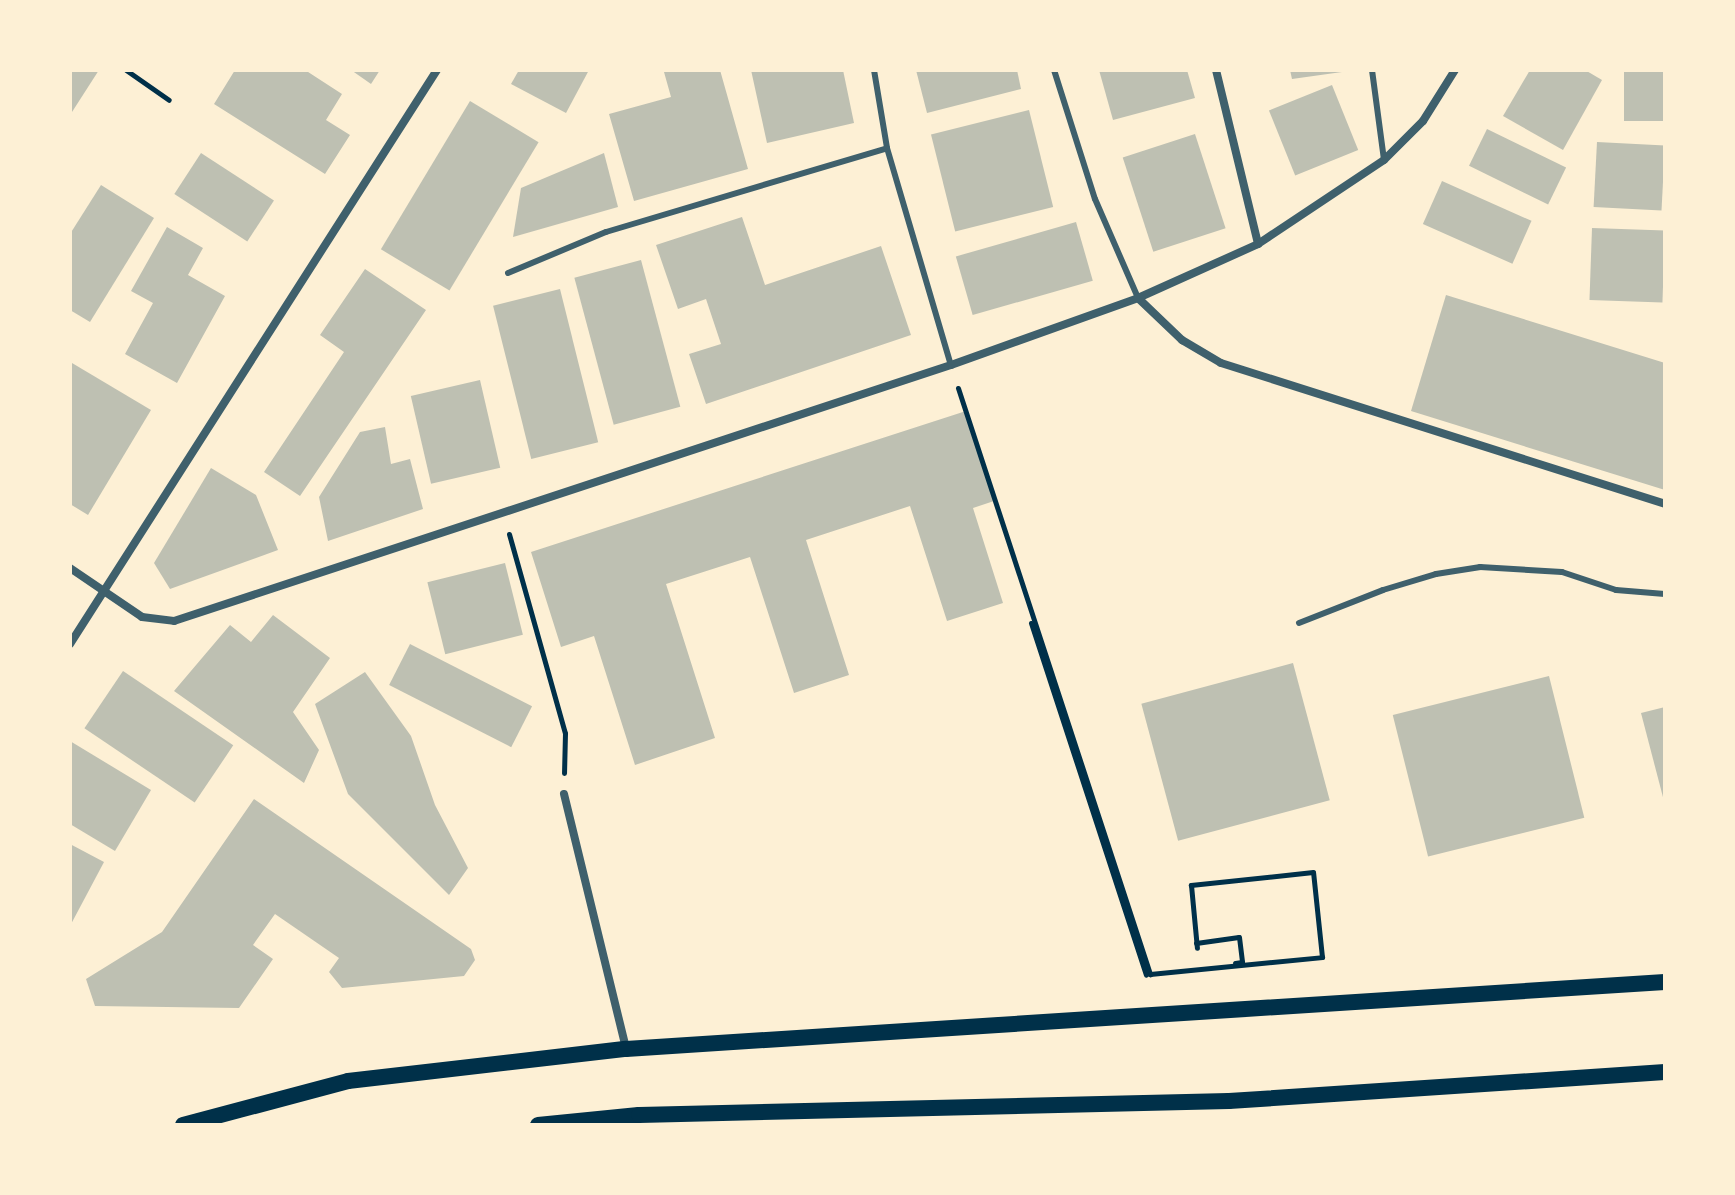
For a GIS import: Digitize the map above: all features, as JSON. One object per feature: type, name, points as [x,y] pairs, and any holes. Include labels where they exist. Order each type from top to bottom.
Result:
[{"type":"main road","points":[[183,1125],[348,1081],[626,1049],[1665,982]]},
{"type":"main road","points":[[538,1125],[639,1115],[1229,1101],[1665,1072]]},
{"type":"street","points":[[70,644],[437,70]]},
{"type":"street","points":[[1216,70],[1258,244]]},
{"type":"street","points":[[70,568],[142,617],[174,621],[502,510],[949,365],[1138,298],[1258,244],[1384,160],[1423,121],[1455,70]]},
{"type":"street","points":[[1138,298],[1182,340],[1221,363],[1665,504]]},
{"type":"street","points":[[564,794],[626,1049]]},
{"type":"lane","points":[[874,70],[887,148],[949,365]]},
{"type":"lane","points":[[1054,70],[1095,199],[1138,298]]},
{"type":"lane","points":[[1372,70],[1384,160]]},
{"type":"lane","points":[[508,273],[606,232],[887,148]]},
{"type":"lane","points":[[1299,623],[1383,590],[1436,574],[1480,567],[1562,572],[1616,590],[1665,594]]},
{"type":"path","points":[[126,70],[169,100]]},
{"type":"path","points":[[949,365],[1150,974],[1322,957],[1313,872],[1191,885],[1196,945],[1239,937],[1242,962],[1198,968]]},
{"type":"path","points":[[949,365],[1146,975]]},
{"type":"path","points":[[502,510],[565,733],[564,794]]},
{"type":"building","points":[[70,70],[99,70],[72,112],[70,110]]},
{"type":"building","points":[[235,70],[305,70],[342,94],[326,120],[350,135],[325,174],[214,104]]},
{"type":"building","points":[[351,70],[380,70],[371,84]]},
{"type":"building","points":[[519,70],[589,70],[566,113],[511,84]]},
{"type":"building","points":[[720,70],[748,169],[634,201],[609,114],[671,97],[664,72]]},
{"type":"building","points":[[751,70],[843,70],[854,123],[767,143]]},
{"type":"building","points":[[916,70],[1017,70],[1021,89],[927,113]]},
{"type":"building","points":[[1099,70],[1187,70],[1195,98],[1113,120]]},
{"type":"building","points":[[1290,70],[1342,70],[1342,72],[1292,79]]},
{"type":"building","points":[[1530,70],[1585,70],[1602,80],[1563,150],[1503,116]]},
{"type":"building","points":[[1624,70],[1665,70],[1665,121],[1624,121]]},
{"type":"building","points":[[1332,85],[1358,150],[1295,175],[1269,110]]},
{"type":"building","points":[[470,101],[539,142],[449,290],[381,249]]},
{"type":"building","points":[[1029,110],[1053,207],[955,231],[931,134]]},
{"type":"building","points":[[1487,129],[1566,168],[1548,204],[1469,166]]},
{"type":"building","points":[[1195,134],[1226,228],[1153,252],[1123,157]]},
{"type":"building","points":[[1597,142],[1665,146],[1662,210],[1594,207]]},
{"type":"building","points":[[201,153],[274,200],[247,241],[174,194]]},
{"type":"building","points":[[604,153],[618,207],[513,237],[521,188]]},
{"type":"building","points":[[1442,181],[1532,221],[1512,264],[1423,224]]},
{"type":"building","points":[[101,185],[154,218],[90,322],[70,310],[70,234]]},
{"type":"building","points":[[742,217],[765,285],[881,246],[911,335],[706,404],[689,354],[721,344],[706,299],[678,309],[656,245]]},
{"type":"building","points":[[1076,222],[1093,281],[973,315],[956,256]]},
{"type":"building","points":[[167,227],[203,248],[188,275],[225,296],[177,383],[125,354],[153,303],[131,291]]},
{"type":"building","points":[[1592,228],[1665,231],[1662,303],[1589,300]]},
{"type":"building","points":[[641,260],[680,407],[614,425],[574,278]]},
{"type":"building","points":[[365,269],[426,310],[300,496],[264,472],[344,352],[320,335]]},
{"type":"building","points":[[560,289],[598,442],[531,459],[493,306]]},
{"type":"building","points":[[1446,295],[1665,363],[1665,490],[1411,411]]},
{"type":"building","points":[[72,363],[151,410],[88,515],[70,504]]},
{"type":"building","points":[[480,380],[500,468],[431,484],[411,396]]},
{"type":"building","points":[[966,411],[994,501],[973,508],[1003,603],[947,621],[910,506],[806,540],[849,675],[794,693],[750,557],[666,584],[715,738],[635,765],[594,636],[561,647],[531,552]]},
{"type":"building","points":[[385,427],[391,464],[410,459],[423,509],[328,541],[319,497],[360,432]]},
{"type":"building","points":[[211,468],[256,495],[278,550],[170,589],[154,563]]},
{"type":"building","points":[[505,563],[523,635],[445,654],[427,582]]},
{"type":"building","points":[[273,615],[330,658],[293,712],[319,750],[304,783],[174,691],[230,625],[251,642]]},
{"type":"building","points":[[410,644],[532,706],[511,747],[389,685]]},
{"type":"building","points":[[1293,663],[1330,800],[1178,841],[1141,704]]},
{"type":"building","points":[[123,671],[233,745],[195,803],[84,728]]},
{"type":"building","points":[[365,672],[411,736],[435,805],[468,868],[449,895],[348,794],[315,704]]},
{"type":"building","points":[[1549,676],[1584,818],[1428,857],[1393,715]]},
{"type":"building","points":[[1665,707],[1665,800],[1664,801],[1641,713]]},
{"type":"building","points":[[70,741],[151,790],[115,851],[70,824]]},
{"type":"building","points":[[254,799],[471,949],[475,960],[464,976],[342,988],[329,972],[339,958],[275,914],[253,945],[273,959],[239,1008],[95,1006],[86,979],[162,932]]},
{"type":"building","points":[[70,844],[104,862],[70,926]]}]
